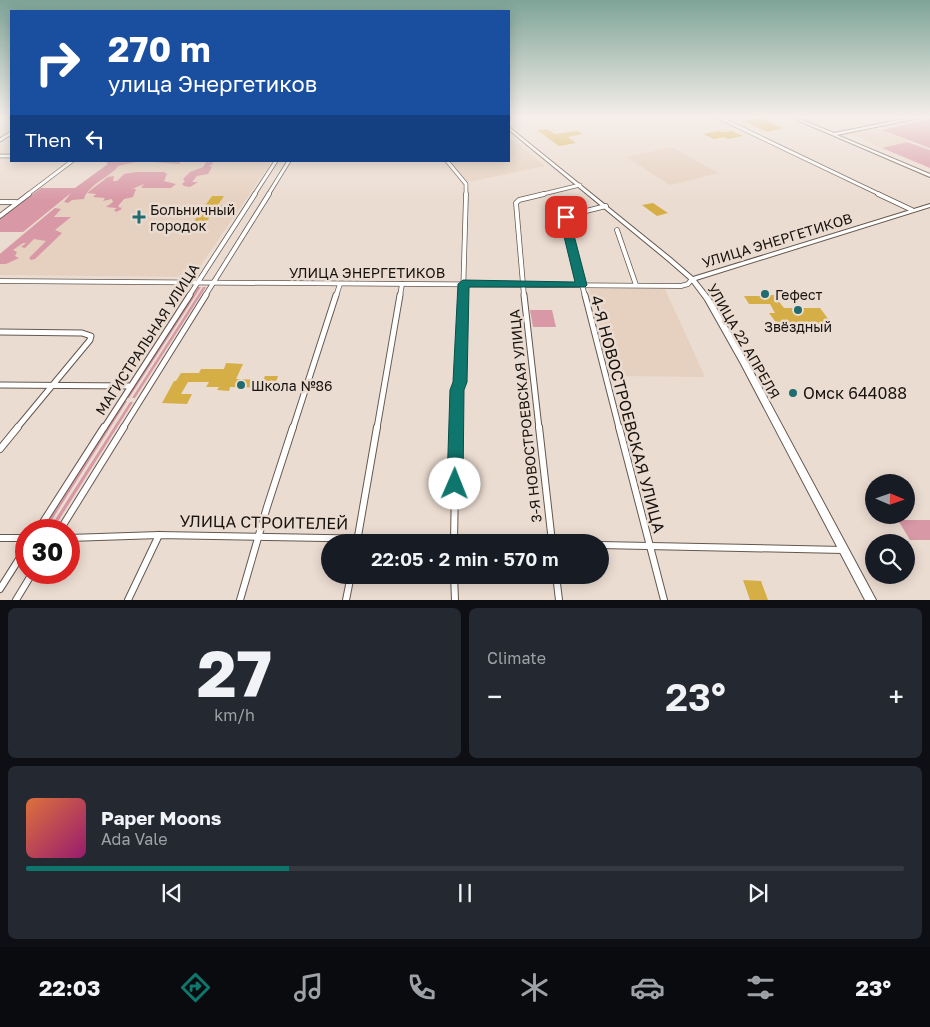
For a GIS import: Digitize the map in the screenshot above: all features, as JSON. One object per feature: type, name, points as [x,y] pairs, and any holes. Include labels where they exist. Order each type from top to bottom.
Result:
[{"type":"main road","name":"УЛИЦА 22 АПРЕЛЯ","points":[[530,145],[692,279],[708,299],[745,364],[871,600]]},
{"type":"main road","points":[[857,145],[930,176]]},
{"type":"main road","name":"УЛИЦА ЭНЕРГЕТИКОВ","points":[[692,279],[930,205]]},
{"type":"street","points":[[776,145],[912,210]]},
{"type":"street","points":[[2,213],[71,162]]},
{"type":"street","name":"МАГИСТРАЛЬНАЯ УЛИЦА","points":[[45,519],[275,162]]},
{"type":"street","name":"МАГИСТРАЛЬНАЯ УЛИЦА","points":[[67,519],[288,162]]},
{"type":"street","points":[[448,162],[466,184],[460,382],[457,390],[454,534]]},
{"type":"street","name":"3-Я НОВОСТРОЕВСКАЯ УЛИЦА","points":[[550,534],[525,307],[517,201],[580,185]]},
{"type":"street","points":[[0,202],[18,202]]},
{"type":"street","name":"4-Я НОВОСТРОЕВСКАЯ УЛИЦА","points":[[606,206],[570,215],[565,220],[664,600]]},
{"type":"street","points":[[618,230],[636,285]]},
{"type":"street","name":"УЛИЦА ЭНЕРГЕТИКОВ","points":[[0,281],[681,286],[688,284],[692,279]]},
{"type":"street","points":[[240,600],[340,284]]},
{"type":"street","points":[[358,534],[402,284]]},
{"type":"street","points":[[0,332],[88,333],[91,336],[90,340],[0,449]]},
{"type":"street","points":[[0,386],[130,386]]},
{"type":"street","points":[[128,600],[159,534]]},
{"type":"street","name":"УЛИЦА СТРОИТЕЛЕЙ","points":[[80,538],[159,534],[321,539]]},
{"type":"street","points":[[0,538],[15,538]]},
{"type":"street","points":[[609,545],[844,550]]},
{"type":"street","points":[[0,589],[15,565]]},
{"type":"street","points":[[16,600],[26,584]]},
{"type":"street","points":[[346,600],[349,584]]},
{"type":"street","points":[[454,584],[455,600]]},
{"type":"street","points":[[557,584],[559,600]]},
{"type":"shaded area","points":[[510,145],[520,145],[545,166],[468,182],[451,162],[510,162]]},
{"type":"shaded area","points":[[876,145],[893,145],[882,148]]},
{"type":"shaded area","points":[[894,145],[916,145],[930,150],[930,168],[882,148]]},
{"type":"shaded area","points":[[672,147],[719,173],[670,185],[626,157]]},
{"type":"shaded area","points":[[106,162],[136,162],[118,166],[90,189],[84,199],[72,200],[68,203],[64,202],[71,193],[23,232],[0,232],[0,219],[41,188],[75,188],[108,164]]},
{"type":"shaded area","name":"Больничный городок","points":[[110,162],[271,162],[193,277],[0,275],[0,253]]},
{"type":"shaded area","points":[[153,162],[180,162],[179,164]]},
{"type":"shaded area","points":[[206,162],[212,162],[213,164],[209,166],[212,167],[208,174],[197,176],[192,182],[198,182],[190,187],[182,184],[185,181],[183,179],[190,172],[203,167]]},
{"type":"shaded area","points":[[164,172],[167,174],[164,181],[176,184],[171,188],[141,188],[144,184],[132,189],[136,189],[133,197],[124,199],[118,206],[120,208],[123,206],[122,209],[116,212],[114,210],[117,208],[106,207],[113,202],[112,199],[103,201],[105,198],[93,197],[96,194],[87,193],[108,177],[114,176],[113,181],[117,181],[124,174]]},
{"type":"shaded area","points":[[55,208],[61,209],[54,217],[71,217],[55,230],[62,233],[35,259],[31,260],[29,258],[46,241],[34,239],[25,248],[21,247],[26,243],[23,243],[13,250],[17,252],[15,256],[19,258],[6,264],[0,264],[0,254]]},
{"type":"shaded area","points":[[198,287],[201,287],[129,398],[127,398]]},
{"type":"shaded area","points":[[203,287],[206,287],[135,398],[132,398]]},
{"type":"shaded area","points":[[589,289],[665,289],[705,377],[614,376]]},
{"type":"shaded area","points":[[530,310],[552,310],[556,327],[533,327]]},
{"type":"shaded area","points":[[125,401],[127,401],[52,519],[50,519]]},
{"type":"shaded area","points":[[130,402],[133,402],[60,519],[55,519]]},
{"type":"shaded area","points":[[915,520],[930,520],[930,540],[915,540],[915,534],[906,534],[900,524],[915,524]]},
{"type":"building","points":[[212,196],[224,196],[218,205],[224,205],[220,211],[214,211],[207,221],[194,221]]},
{"type":"building","points":[[653,203],[668,213],[657,216],[642,205]]},
{"type":"building","name":"Звёздный","points":[[774,295],[784,308],[820,308],[832,324],[796,324],[799,328],[786,328],[783,324],[777,324],[769,313],[775,313],[770,304],[749,304],[744,296]]},
{"type":"building","name":"Школа №86","points":[[226,363],[243,364],[236,379],[263,380],[265,376],[278,376],[274,388],[230,387],[229,391],[217,390],[219,387],[206,387],[209,382],[188,382],[181,394],[192,394],[187,404],[162,403],[174,381],[176,381],[181,373],[199,373],[201,369],[224,369]]},
{"type":"building","points":[[743,580],[761,581],[768,600],[750,600]]},
{"type":"place","name":"Больничный городок","points":[[139,217]]},
{"type":"place","name":"Гефест","points":[[765,294]]},
{"type":"place","name":"Звёздный","points":[[798,310]]},
{"type":"place","name":"Школа №86","points":[[241,385]]},
{"type":"place","name":"Омск 644088","points":[[793,393]]},
{"type":"route","points":[[455,484],[457,390],[460,382],[463,284],[581,285],[565,220],[566,217]]}]
